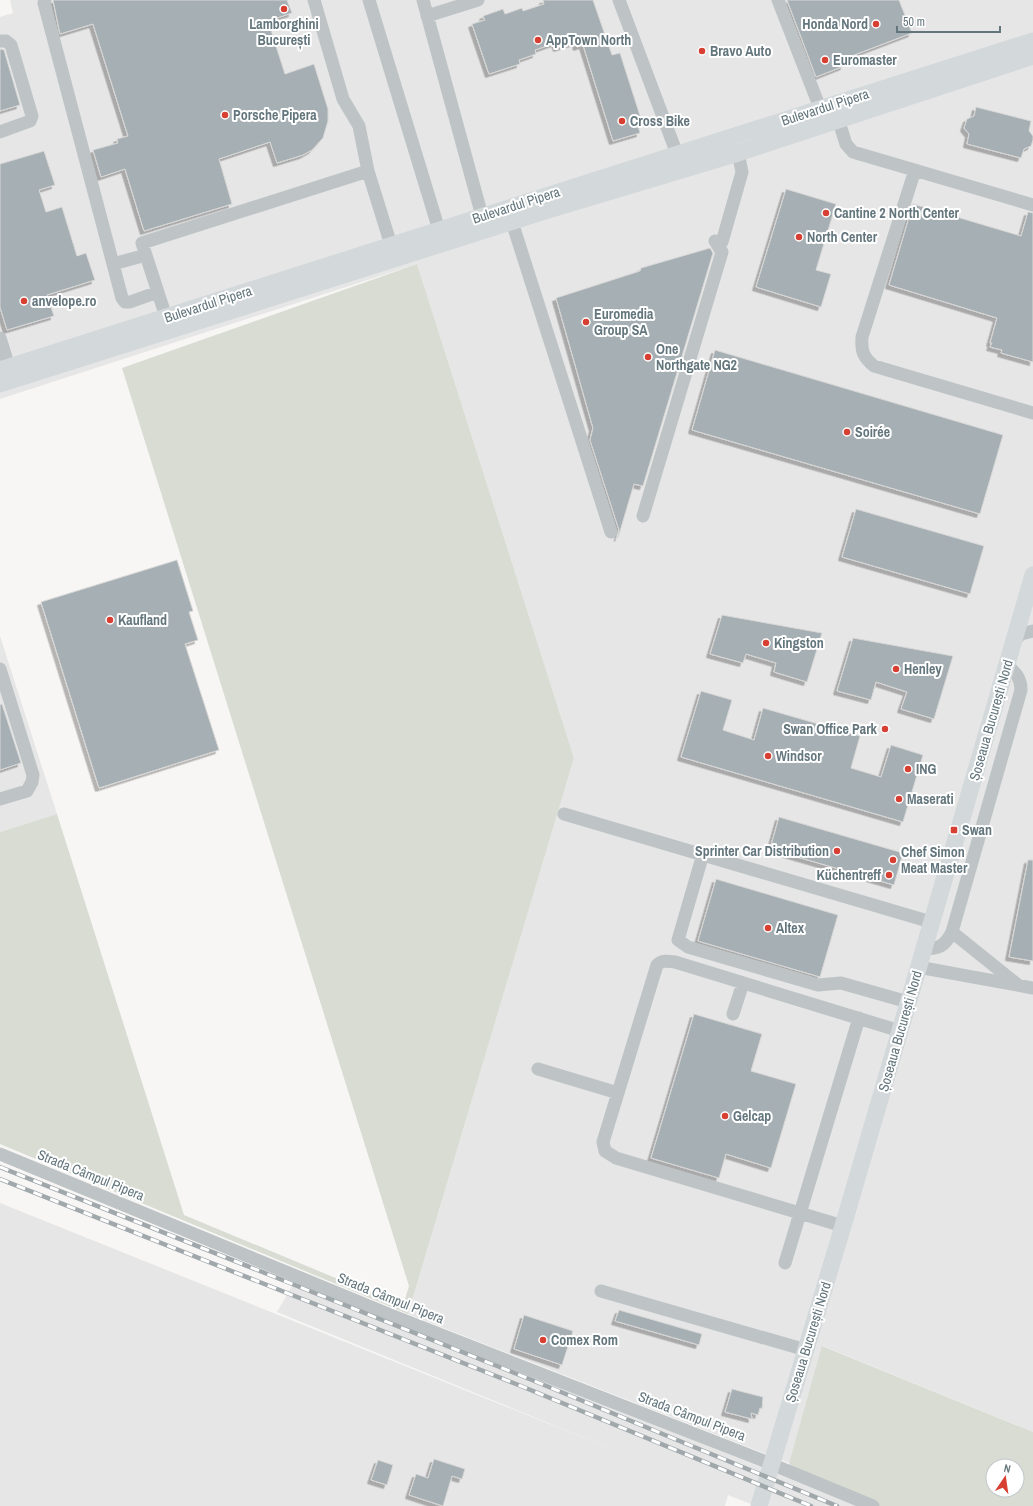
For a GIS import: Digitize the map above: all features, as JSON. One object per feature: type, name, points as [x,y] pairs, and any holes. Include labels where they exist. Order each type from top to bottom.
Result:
[{"type":"main road","name":"Bulevardul Pipera","points":[[5,368],[1033,41]]},
{"type":"main road","name":"Bulevardul Pipera","points":[[0,384],[738,152],[1033,56]]},
{"type":"main road","points":[[1033,577],[1033,593]]},
{"type":"main road","name":"Șoseaua București Nord","points":[[759,1506],[843,1226],[1007,665],[1027,631],[1033,577]]},
{"type":"street","points":[[45,0],[44,3],[113,264],[125,302],[158,292]]},
{"type":"street","points":[[314,0],[343,99],[358,126],[368,171],[391,245]]},
{"type":"street","points":[[369,0],[439,230]]},
{"type":"street","points":[[423,0],[482,216]]},
{"type":"street","points":[[427,16],[478,0]]},
{"type":"street","points":[[619,0],[677,154]]},
{"type":"street","points":[[778,0],[820,108]]},
{"type":"street","points":[[0,41],[6,41],[11,45],[32,116],[30,121],[0,132]]},
{"type":"street","points":[[838,119],[846,144],[853,152],[1033,205]]},
{"type":"street","points":[[643,516],[722,252],[718,241],[742,172],[738,152]]},
{"type":"street","points":[[915,170],[862,337],[862,346],[865,359],[874,366],[1033,413]]},
{"type":"street","points":[[166,317],[142,243],[368,171]]},
{"type":"street","points":[[512,222],[611,532]]},
{"type":"street","points":[[113,264],[146,255]]},
{"type":"street","points":[[0,338],[5,368]]},
{"type":"street","points":[[923,949],[941,947],[947,942],[952,932],[1021,690],[1021,681],[1016,673],[1007,665]]},
{"type":"street","points":[[0,669],[33,775],[32,782],[27,791],[0,800]]},
{"type":"street","points":[[564,814],[931,922]]},
{"type":"street","points":[[703,854],[678,940],[688,947],[818,985],[841,983],[908,1002]]},
{"type":"street","points":[[952,932],[1019,986]]},
{"type":"street","points":[[843,1226],[610,1155],[606,1151],[604,1142],[618,1093],[657,965],[664,961],[675,962],[900,1031]]},
{"type":"street","points":[[918,967],[1033,988]]},
{"type":"street","points":[[733,1014],[743,983]]},
{"type":"street","points":[[785,1263],[859,1018]]},
{"type":"street","points":[[538,1069],[618,1093]]},
{"type":"street","name":"Strada Câmpul Pipera","points":[[0,1154],[393,1316],[772,1464],[873,1506]]},
{"type":"street","points":[[600,1291],[806,1350]]},
{"type":"shaded area","points":[[10,0],[1033,0],[1033,1432],[823,1346],[789,1463],[408,1314],[574,758],[417,264],[0,399],[0,17],[13,13]]},
{"type":"shaded area","points":[[417,264],[574,758],[408,1314],[0,1144],[0,832],[57,814],[184,1215],[403,1306],[409,1286],[122,368]]},
{"type":"shaded area","points":[[0,636],[57,814],[0,832]]},
{"type":"shaded area","points":[[0,1203],[634,1458],[277,1312],[295,1281],[858,1506],[756,1506],[728,1495],[725,1506],[0,1506]]},
{"type":"shaded area","points":[[822,1346],[1033,1432],[1033,1506],[858,1506],[805,1484],[789,1463]]},
{"type":"building","name":"Porsche Pipera","points":[[53,0],[287,0],[292,13],[268,21],[285,74],[314,64],[328,109],[328,121],[323,138],[312,150],[303,155],[277,163],[270,142],[219,159],[232,204],[144,231],[125,169],[101,177],[93,150],[118,143],[117,139],[128,136],[93,24],[60,34]]},
{"type":"building","name":"AppTown North","points":[[543,0],[593,0],[612,55],[620,53],[643,125],[638,126],[640,133],[613,141],[583,45],[577,47],[576,42],[557,48],[555,43],[535,50],[536,54],[519,60],[520,64],[489,74],[472,24],[485,20],[483,16],[503,9],[505,14],[522,8],[523,11],[544,4]]},
{"type":"building","points":[[787,0],[899,0],[912,33],[841,60],[844,66],[816,77]]},
{"type":"building","points":[[0,49],[4,50],[20,105],[0,111]]},
{"type":"building","points":[[976,107],[1031,121],[1029,131],[1033,136],[1033,140],[1031,146],[1024,149],[1021,158],[967,144],[969,134],[964,128],[967,119],[974,116]]},
{"type":"building","points":[[44,151],[55,185],[39,190],[46,212],[62,207],[77,256],[86,253],[95,280],[47,295],[54,316],[7,330],[0,307],[0,164]]},
{"type":"building","name":"North Center","points":[[786,189],[836,204],[816,270],[831,274],[821,307],[756,287]]},
{"type":"building","points":[[913,204],[1021,236],[1028,212],[1033,213],[1033,362],[1001,353],[1002,350],[990,347],[997,318],[889,285]]},
{"type":"building","name":"One Northgate NG2","points":[[710,248],[713,253],[643,486],[634,484],[618,538],[619,530],[590,440],[593,428],[556,298],[640,271],[641,268]]},
{"type":"building","name":"Soirée","points":[[715,350],[1003,435],[980,514],[692,430]]},
{"type":"building","points":[[856,509],[984,546],[970,594],[842,557]]},
{"type":"building","points":[[177,560],[193,611],[189,612],[198,640],[185,644],[219,750],[99,788],[41,602]]},
{"type":"building","name":"Kingston","points":[[722,615],[822,633],[807,682],[774,672],[776,663],[746,654],[743,663],[710,654]]},
{"type":"building","name":"Henley","points":[[853,638],[953,656],[934,719],[901,709],[907,692],[876,682],[871,700],[837,691]]},
{"type":"building","name":"Windsor","points":[[701,691],[732,700],[723,730],[754,740],[763,708],[860,736],[851,768],[881,777],[891,745],[923,755],[903,822],[681,757]]},
{"type":"building","points":[[2,704],[21,763],[0,770],[0,705]]},
{"type":"building","name":"Sprinter Car Distribution","points":[[779,817],[903,853],[894,885],[770,849]]},
{"type":"building","points":[[1028,860],[1033,860],[1033,961],[1009,957]]},
{"type":"building","name":"Altex","points":[[716,879],[838,915],[820,977],[698,941]]},
{"type":"building","name":"Gelcap","points":[[694,1014],[762,1034],[751,1071],[796,1084],[771,1168],[726,1154],[719,1178],[651,1158]]},
{"type":"building","points":[[619,1310],[702,1334],[699,1345],[615,1321]]},
{"type":"building","name":"Comex Rom","points":[[524,1315],[573,1331],[562,1365],[514,1349]]},
{"type":"building","points":[[732,1389],[763,1397],[762,1409],[760,1408],[758,1415],[751,1413],[752,1419],[725,1412]]},
{"type":"building","points":[[434,1459],[465,1469],[462,1479],[452,1476],[443,1506],[409,1495],[416,1474],[428,1478]]},
{"type":"building","points":[[378,1460],[393,1465],[387,1485],[371,1480]]},
{"type":"railway","points":[[0,1167],[532,1380],[837,1506]]},
{"type":"railway","points":[[0,1179],[521,1386],[811,1506]]},
{"type":"place","name":"Lamborghini București","points":[[284,9]]},
{"type":"place","name":"Honda Nord","points":[[876,24]]},
{"type":"place","name":"AppTown North","points":[[538,40]]},
{"type":"place","name":"Bravo Auto","points":[[702,51]]},
{"type":"place","name":"Euromaster","points":[[825,60]]},
{"type":"place","name":"Porsche Pipera","points":[[225,115]]},
{"type":"place","name":"Cross Bike","points":[[622,121]]},
{"type":"place","name":"Cantine 2 North Center","points":[[826,213]]},
{"type":"place","name":"North Center","points":[[799,237]]},
{"type":"place","name":"anvelope.ro","points":[[24,301]]},
{"type":"place","name":"Euromedia Group SA","points":[[586,322]]},
{"type":"place","name":"One Northgate NG2","points":[[648,357]]},
{"type":"place","name":"Soirée","points":[[847,432]]},
{"type":"place","name":"Kaufland","points":[[110,620]]},
{"type":"place","name":"Kingston","points":[[766,643]]},
{"type":"place","name":"Henley","points":[[896,669]]},
{"type":"place","name":"Swan Office Park","points":[[885,729]]},
{"type":"place","name":"Windsor","points":[[768,756]]},
{"type":"place","name":"ING","points":[[908,769]]},
{"type":"place","name":"Maserati","points":[[899,799]]},
{"type":"place","name":"Swan","points":[[954,830]]},
{"type":"place","name":"Sprinter Car Distribution","points":[[837,851]]},
{"type":"place","name":"Chef Simon Meat Master","points":[[893,860]]},
{"type":"place","name":"Küchentreff","points":[[889,875]]},
{"type":"place","name":"Altex","points":[[768,928]]},
{"type":"place","name":"Gelcap","points":[[725,1116]]},
{"type":"place","name":"Comex Rom","points":[[543,1340]]}]
